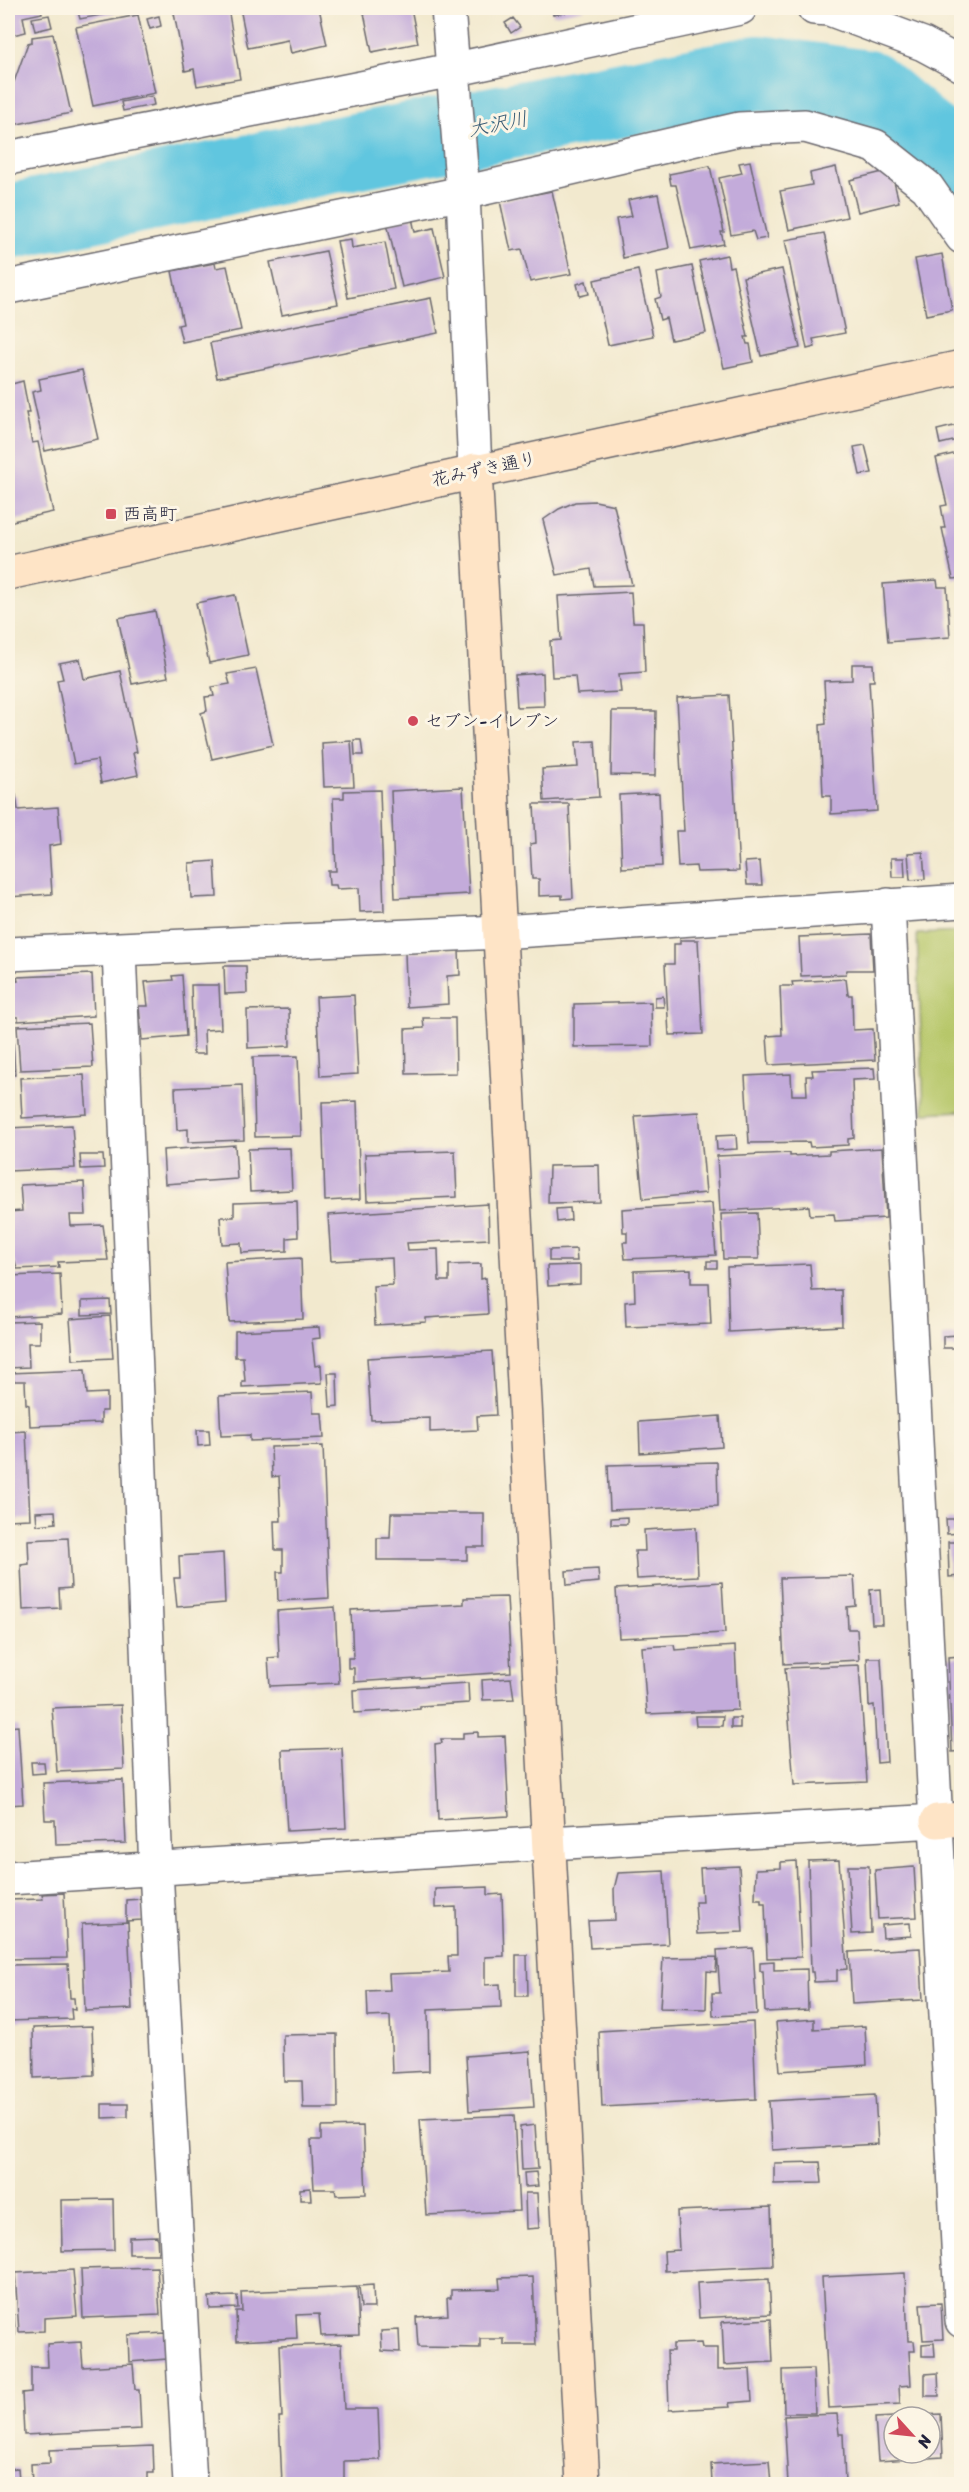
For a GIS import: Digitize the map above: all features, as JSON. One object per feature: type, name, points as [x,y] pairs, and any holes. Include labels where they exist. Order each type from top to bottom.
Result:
[{"type":"street","points":[[448,8],[463,192],[475,470],[583,2484]]},
{"type":"street","points":[[8,158],[452,70],[740,8]]},
{"type":"street","points":[[824,8],[923,44],[962,64]]},
{"type":"street","points":[[8,287],[463,192],[739,129],[805,126],[875,146],[927,187],[962,237]]},
{"type":"street","name":"花みずき通り","points":[[8,573],[475,470],[962,367]]},
{"type":"street","points":[[8,954],[500,932],[962,901]]},
{"type":"street","points":[[888,905],[949,1820],[962,2321]]},
{"type":"street","points":[[119,950],[156,1870],[190,2484]]},
{"type":"street","points":[[8,1878],[949,1820]]},
{"type":"green space","points":[[961,932],[961,1111],[924,1113],[917,934]]},
{"type":"building","points":[[8,8],[41,8],[42,13],[23,17],[26,32],[8,36]]},
{"type":"building","points":[[77,8],[134,8],[134,9],[80,19]]},
{"type":"building","points":[[173,8],[228,8],[240,79],[197,86],[194,69],[185,71]]},
{"type":"building","points":[[240,8],[319,8],[327,45],[291,53],[288,40],[248,48]]},
{"type":"building","points":[[363,8],[411,8],[418,43],[372,52]]},
{"type":"building","points":[[552,8],[584,8],[584,9],[553,15]]},
{"type":"building","points":[[49,15],[52,27],[35,31],[32,18]]},
{"type":"building","points":[[138,15],[155,93],[93,106],[76,27]]},
{"type":"building","points":[[159,16],[161,26],[150,29],[147,19]]},
{"type":"building","points":[[513,18],[520,27],[511,33],[505,23]]},
{"type":"building","points":[[53,34],[71,113],[8,126],[8,84],[14,82],[28,43],[32,42],[32,37]]},
{"type":"building","points":[[152,96],[154,105],[123,111],[121,102]]},
{"type":"building","points":[[750,161],[767,238],[756,240],[753,231],[731,235],[719,178],[742,173],[739,163]]},
{"type":"building","points":[[710,166],[724,232],[721,232],[724,244],[691,250],[676,185],[671,185],[669,174]]},
{"type":"building","points":[[836,167],[847,217],[789,230],[780,191],[812,185],[810,173]]},
{"type":"building","points":[[891,170],[899,202],[858,212],[850,180]]},
{"type":"building","points":[[552,191],[571,274],[530,282],[522,249],[511,251],[500,201]]},
{"type":"building","points":[[658,194],[669,248],[623,258],[616,219],[632,216],[628,200]]},
{"type":"building","points":[[412,218],[415,232],[434,228],[445,277],[402,287],[387,223]]},
{"type":"building","points":[[824,233],[845,333],[813,339],[815,347],[807,349],[785,240]]},
{"type":"building","points":[[351,239],[352,248],[385,242],[394,289],[348,298],[337,241]]},
{"type":"building","points":[[326,251],[338,304],[282,315],[270,262]]},
{"type":"building","points":[[942,254],[952,310],[926,315],[915,259]]},
{"type":"building","points":[[727,255],[729,267],[733,266],[748,337],[745,337],[747,344],[750,344],[753,362],[724,368],[699,261]]},
{"type":"building","points":[[215,263],[216,268],[227,266],[241,330],[182,342],[178,325],[183,324],[172,271]]},
{"type":"building","points":[[692,266],[706,333],[671,340],[666,318],[660,320],[655,299],[661,297],[657,273]]},
{"type":"building","points":[[782,269],[800,348],[761,356],[743,277]]},
{"type":"building","points":[[638,270],[653,336],[608,345],[594,280]]},
{"type":"building","points":[[586,281],[589,294],[580,296],[577,284]]},
{"type":"building","points":[[431,298],[438,333],[217,378],[210,343]]},
{"type":"building","points":[[82,370],[98,439],[45,451],[32,392],[41,390],[39,379]]},
{"type":"building","points":[[23,381],[32,443],[38,442],[53,512],[8,522],[8,385]]},
{"type":"building","points":[[962,424],[962,439],[940,444],[937,430]]},
{"type":"building","points":[[865,445],[872,473],[860,475],[854,447]]},
{"type":"building","points":[[962,452],[962,578],[953,579],[942,528],[945,528],[941,506],[947,505],[936,458]]},
{"type":"building","points":[[595,501],[614,505],[632,585],[594,586],[591,569],[557,575],[543,520],[575,502]]},
{"type":"building","points":[[937,580],[938,587],[947,587],[950,637],[888,642],[883,584]]},
{"type":"building","points":[[631,592],[633,622],[643,622],[645,672],[619,674],[621,692],[577,694],[575,676],[552,677],[550,641],[561,640],[558,596]]},
{"type":"building","points":[[235,595],[248,655],[209,663],[196,603]]},
{"type":"building","points":[[155,611],[168,677],[132,684],[118,618]]},
{"type":"building","points":[[80,659],[84,679],[120,671],[137,752],[133,753],[138,775],[101,783],[97,760],[74,764],[57,680],[63,679],[59,663]]},
{"type":"building","points":[[852,664],[873,664],[874,681],[869,681],[877,811],[831,814],[831,796],[823,796],[820,725],[826,724],[824,681],[852,680]]},
{"type":"building","points":[[256,669],[273,745],[212,759],[201,713],[207,711],[205,697],[214,696],[212,687],[230,684],[227,674]]},
{"type":"building","points":[[543,673],[544,706],[517,707],[515,675]]},
{"type":"building","points":[[729,695],[739,871],[697,872],[696,866],[678,867],[676,831],[684,831],[677,698]]},
{"type":"building","points":[[612,711],[656,711],[655,776],[611,775]]},
{"type":"building","points":[[354,740],[361,740],[363,755],[355,755]]},
{"type":"building","points":[[351,741],[354,786],[324,787],[322,743]]},
{"type":"building","points":[[595,741],[599,797],[544,801],[542,769],[578,767],[576,742]]},
{"type":"building","points":[[463,787],[469,894],[395,898],[391,791]]},
{"type":"building","points":[[380,790],[384,911],[360,912],[359,888],[337,889],[336,885],[329,885],[328,871],[336,871],[333,798],[344,798],[344,791]]},
{"type":"building","points":[[659,793],[662,866],[622,868],[619,795]]},
{"type":"building","points":[[16,795],[18,810],[58,807],[61,844],[49,846],[52,894],[8,897],[8,796]]},
{"type":"building","points":[[534,804],[569,804],[573,898],[562,899],[562,895],[539,896],[539,879],[532,879],[530,844],[536,843]]},
{"type":"building","points":[[923,852],[925,879],[910,880],[908,853]]},
{"type":"building","points":[[891,858],[904,858],[905,877],[892,877]]},
{"type":"building","points":[[215,861],[217,897],[191,898],[189,863]]},
{"type":"building","points":[[760,861],[762,885],[747,885],[745,862]]},
{"type":"building","points":[[871,934],[873,970],[847,970],[846,974],[801,976],[799,937]]},
{"type":"building","points":[[680,940],[698,940],[703,1034],[669,1035],[665,964],[674,964],[674,944],[680,944]]},
{"type":"building","points":[[459,950],[460,975],[447,976],[448,1004],[407,1007],[405,953]]},
{"type":"building","points":[[224,966],[246,966],[247,993],[225,994]]},
{"type":"building","points":[[92,974],[94,1016],[18,1021],[18,1017],[12,1017],[8,982],[18,981],[17,977]]},
{"type":"building","points":[[182,975],[186,1036],[142,1040],[139,1006],[148,1006],[145,982],[173,980],[172,976]]},
{"type":"building","points":[[846,979],[848,995],[852,995],[853,1030],[873,1029],[875,1060],[769,1065],[767,1036],[782,1035],[780,986],[793,986],[792,982]]},
{"type":"building","points":[[191,985],[219,985],[221,1029],[204,1030],[205,1054],[193,1054]]},
{"type":"building","points":[[354,995],[358,1074],[320,1076],[316,997]]},
{"type":"building","points":[[663,996],[664,1007],[655,1007],[655,997]]},
{"type":"building","points":[[651,1002],[652,1046],[574,1047],[574,1004]]},
{"type":"building","points":[[289,1009],[290,1046],[248,1048],[247,1010]]},
{"type":"building","points":[[423,1018],[455,1018],[456,1073],[406,1074],[405,1029],[424,1028]]},
{"type":"building","points":[[12,1021],[15,1075],[8,1075],[8,1022]]},
{"type":"building","points":[[90,1023],[93,1067],[20,1070],[17,1026]]},
{"type":"building","points":[[298,1056],[301,1136],[255,1137],[253,1057]]},
{"type":"building","points":[[874,1068],[875,1079],[852,1080],[854,1138],[848,1139],[848,1145],[810,1147],[809,1142],[749,1143],[745,1076],[791,1074],[792,1095],[807,1095],[806,1076],[813,1076],[812,1070]]},
{"type":"building","points":[[84,1075],[87,1114],[22,1118],[20,1078]]},
{"type":"building","points":[[242,1085],[244,1140],[188,1142],[188,1129],[177,1130],[175,1088]]},
{"type":"building","points":[[357,1101],[360,1199],[325,1201],[322,1102]]},
{"type":"building","points":[[699,1112],[706,1193],[643,1199],[635,1116]]},
{"type":"building","points":[[72,1125],[75,1168],[8,1171],[8,1128]]},
{"type":"building","points":[[736,1135],[737,1149],[717,1150],[716,1136]]},
{"type":"building","points":[[235,1145],[237,1179],[165,1184],[163,1150]]},
{"type":"building","points":[[290,1148],[292,1190],[250,1192],[248,1149]]},
{"type":"building","points":[[882,1148],[886,1218],[835,1221],[834,1214],[810,1215],[809,1206],[720,1211],[717,1156],[790,1153],[790,1156]]},
{"type":"building","points":[[455,1151],[457,1197],[367,1201],[365,1154]]},
{"type":"building","points":[[80,1155],[103,1155],[104,1168],[81,1169]]},
{"type":"building","points":[[599,1165],[600,1202],[548,1203],[549,1166]]},
{"type":"building","points":[[84,1182],[86,1215],[70,1215],[71,1226],[103,1225],[108,1260],[58,1262],[59,1267],[17,1269],[15,1261],[10,1261],[8,1212],[22,1211],[20,1185]]},
{"type":"building","points":[[297,1201],[298,1237],[287,1238],[287,1251],[242,1253],[241,1243],[222,1244],[220,1217],[234,1217],[234,1203]]},
{"type":"building","points":[[712,1203],[716,1255],[625,1259],[623,1242],[627,1242],[627,1232],[623,1232],[622,1209]]},
{"type":"building","points":[[488,1204],[489,1239],[407,1243],[408,1250],[438,1249],[439,1281],[449,1281],[449,1265],[481,1264],[481,1279],[486,1278],[488,1314],[426,1318],[426,1322],[375,1325],[373,1286],[393,1285],[392,1258],[331,1261],[328,1215]]},
{"type":"building","points":[[570,1208],[571,1220],[557,1222],[556,1209]]},
{"type":"building","points":[[757,1213],[759,1259],[723,1259],[721,1214]]},
{"type":"building","points":[[576,1249],[577,1261],[549,1261],[549,1250]]},
{"type":"building","points":[[301,1258],[303,1319],[229,1322],[225,1262]]},
{"type":"building","points":[[707,1261],[717,1261],[717,1268],[707,1268]]},
{"type":"building","points":[[810,1264],[812,1291],[841,1290],[842,1326],[729,1332],[727,1267]]},
{"type":"building","points":[[580,1265],[580,1284],[548,1286],[547,1266]]},
{"type":"building","points":[[691,1269],[691,1283],[709,1283],[711,1324],[626,1327],[625,1302],[635,1301],[634,1271]]},
{"type":"building","points":[[60,1274],[62,1314],[8,1317],[8,1276]]},
{"type":"building","points":[[110,1300],[111,1314],[82,1315],[82,1301]]},
{"type":"building","points":[[110,1316],[113,1358],[73,1360],[70,1319]]},
{"type":"building","points":[[40,1321],[40,1343],[28,1343],[29,1367],[8,1368],[8,1322]]},
{"type":"building","points":[[960,1324],[962,1324],[960,1354],[959,1348],[943,1348],[943,1336],[959,1335]]},
{"type":"building","points":[[319,1327],[320,1338],[312,1339],[315,1366],[321,1365],[322,1383],[242,1387],[242,1381],[245,1381],[243,1357],[235,1357],[235,1331]]},
{"type":"building","points":[[492,1351],[496,1415],[477,1416],[478,1430],[430,1432],[430,1418],[371,1420],[367,1358]]},
{"type":"building","points":[[85,1370],[87,1394],[107,1393],[107,1411],[101,1411],[101,1423],[30,1426],[25,1381],[9,1381],[9,1373]]},
{"type":"building","points":[[328,1373],[337,1373],[338,1406],[330,1407]]},
{"type":"building","points":[[312,1392],[313,1413],[322,1413],[324,1438],[250,1441],[250,1435],[221,1436],[219,1396]]},
{"type":"building","points":[[720,1416],[722,1447],[640,1453],[639,1422]]},
{"type":"building","points":[[197,1430],[209,1430],[210,1445],[198,1446]]},
{"type":"building","points":[[26,1431],[30,1519],[8,1520],[8,1432]]},
{"type":"building","points":[[323,1446],[329,1598],[278,1601],[277,1572],[283,1572],[283,1550],[275,1550],[274,1521],[281,1521],[279,1476],[272,1477],[271,1447]]},
{"type":"building","points":[[717,1462],[718,1506],[610,1510],[608,1465]]},
{"type":"building","points":[[55,1511],[56,1523],[37,1525],[36,1512]]},
{"type":"building","points":[[391,1513],[484,1513],[484,1547],[467,1547],[467,1560],[377,1560],[377,1538],[390,1538]]},
{"type":"building","points":[[627,1517],[627,1524],[611,1524],[611,1518]]},
{"type":"building","points":[[946,1519],[962,1519],[962,1533],[947,1534]]},
{"type":"building","points":[[696,1527],[698,1576],[637,1579],[635,1551],[645,1551],[644,1530]]},
{"type":"building","points":[[68,1538],[71,1588],[59,1589],[60,1608],[23,1610],[21,1565],[29,1564],[28,1540]]},
{"type":"building","points":[[948,1542],[962,1542],[962,1576],[949,1577]]},
{"type":"building","points":[[223,1553],[225,1603],[177,1607],[174,1578],[180,1578],[179,1556]]},
{"type":"building","points":[[598,1569],[599,1582],[567,1585],[566,1571]]},
{"type":"building","points":[[854,1576],[856,1606],[847,1607],[848,1629],[857,1629],[859,1660],[784,1664],[780,1578]]},
{"type":"building","points":[[722,1582],[725,1633],[619,1638],[616,1589]]},
{"type":"building","points":[[880,1589],[882,1624],[872,1624],[870,1590]]},
{"type":"building","points":[[507,1597],[511,1672],[354,1682],[354,1668],[348,1668],[348,1658],[353,1658],[351,1610],[464,1604],[464,1598]]},
{"type":"building","points":[[335,1607],[339,1683],[270,1686],[268,1658],[279,1657],[277,1611]]},
{"type":"building","points":[[674,1645],[675,1650],[735,1646],[738,1710],[647,1714],[642,1647]]},
{"type":"building","points":[[962,1656],[962,1751],[952,1752],[948,1657]]},
{"type":"building","points":[[867,1658],[881,1658],[887,1762],[877,1763],[874,1705],[869,1706]]},
{"type":"building","points":[[859,1665],[867,1782],[794,1785],[785,1668]]},
{"type":"building","points":[[511,1678],[514,1699],[483,1700],[482,1680]]},
{"type":"building","points":[[468,1683],[469,1703],[354,1713],[353,1690]]},
{"type":"building","points":[[121,1705],[124,1769],[57,1772],[52,1708]]},
{"type":"building","points":[[695,1716],[723,1716],[722,1726],[696,1726]]},
{"type":"building","points":[[731,1718],[740,1718],[740,1728],[731,1728]]},
{"type":"building","points":[[18,1726],[23,1804],[8,1805],[8,1727]]},
{"type":"building","points":[[478,1732],[478,1737],[505,1736],[509,1816],[438,1820],[435,1744],[442,1743],[441,1739],[463,1739],[463,1733]]},
{"type":"building","points":[[342,1748],[346,1828],[287,1831],[282,1750]]},
{"type":"building","points":[[31,1762],[44,1762],[45,1773],[32,1774]]},
{"type":"building","points":[[123,1780],[126,1843],[56,1845],[55,1820],[45,1820],[43,1783]]},
{"type":"building","points":[[839,1860],[847,1969],[837,1970],[837,1981],[814,1982],[813,1972],[811,1972],[808,1861]]},
{"type":"building","points":[[796,1861],[801,1957],[767,1958],[765,1903],[761,1903],[761,1899],[755,1899],[756,1869],[781,1868],[781,1862]]},
{"type":"building","points":[[739,1866],[743,1932],[697,1934],[695,1902],[702,1902],[700,1868]]},
{"type":"building","points":[[848,1866],[869,1866],[871,1933],[852,1934]]},
{"type":"building","points":[[914,1867],[917,1917],[878,1919],[875,1870]]},
{"type":"building","points":[[664,1871],[668,1944],[590,1948],[588,1921],[615,1920],[614,1889],[618,1873]]},
{"type":"building","points":[[488,1887],[488,1895],[502,1894],[504,1956],[485,1957],[485,1985],[500,1984],[501,2007],[428,2010],[429,2071],[392,2073],[390,2016],[368,2017],[367,1991],[390,1990],[389,1974],[449,1972],[448,1956],[457,1956],[456,1907],[435,1908],[435,1889]]},
{"type":"building","points":[[64,1893],[67,1958],[8,1959],[8,1900],[43,1899],[42,1894]]},
{"type":"building","points":[[142,1899],[142,1920],[126,1921],[126,1900]]},
{"type":"building","points":[[128,1922],[132,2009],[85,2011],[82,1924]]},
{"type":"building","points":[[910,1923],[911,1936],[883,1938],[882,1925]]},
{"type":"building","points":[[753,1948],[757,2014],[713,2016],[712,1993],[720,1993],[717,1950]]},
{"type":"building","points":[[920,1948],[923,2000],[852,2004],[849,1952]]},
{"type":"building","points":[[516,1955],[527,1955],[528,1996],[516,1996]]},
{"type":"building","points":[[717,1957],[716,1972],[707,1971],[706,2009],[660,2008],[663,1958]]},
{"type":"building","points":[[774,1961],[774,1970],[807,1969],[808,2010],[765,2012],[763,1971],[760,1971],[760,1962]]},
{"type":"building","points":[[68,1964],[70,1998],[74,1998],[75,2010],[71,2009],[72,2019],[8,2021],[8,1965]]},
{"type":"building","points":[[814,2019],[814,2029],[865,2026],[867,2065],[780,2071],[776,2022]]},
{"type":"building","points":[[753,2022],[756,2099],[602,2107],[599,2031]]},
{"type":"building","points":[[92,2026],[94,2075],[34,2078],[33,2028]]},
{"type":"building","points":[[337,2034],[338,2108],[303,2108],[302,2081],[284,2081],[283,2035]]},
{"type":"building","points":[[530,2051],[534,2107],[469,2111],[466,2056]]},
{"type":"building","points":[[875,2095],[878,2144],[772,2150],[769,2101]]},
{"type":"building","points":[[102,2104],[128,2104],[128,2117],[102,2118]]},
{"type":"building","points":[[514,2115],[519,2211],[426,2215],[420,2119]]},
{"type":"building","points":[[535,2125],[538,2169],[522,2170],[520,2127]]},
{"type":"building","points":[[363,2126],[366,2194],[336,2195],[335,2189],[314,2189],[311,2140],[321,2140],[321,2127]]},
{"type":"building","points":[[820,2162],[822,2183],[774,2184],[774,2163]]},
{"type":"building","points":[[536,2172],[538,2186],[525,2187],[524,2173]]},
{"type":"building","points":[[310,2188],[311,2200],[300,2200],[300,2189]]},
{"type":"building","points":[[525,2193],[537,2193],[539,2228],[526,2229]]},
{"type":"building","points":[[113,2199],[114,2250],[62,2251],[61,2200]]},
{"type":"building","points":[[771,2207],[773,2266],[665,2271],[664,2251],[679,2250],[677,2211]]},
{"type":"building","points":[[157,2236],[158,2254],[129,2254],[129,2237]]},
{"type":"building","points":[[157,2267],[160,2315],[83,2318],[81,2269]]},
{"type":"building","points":[[73,2270],[77,2316],[44,2318],[44,2331],[19,2332],[15,2273]]},
{"type":"building","points":[[905,2273],[908,2341],[914,2341],[915,2351],[909,2351],[911,2385],[899,2386],[900,2404],[829,2408],[822,2277]]},
{"type":"building","points":[[533,2277],[536,2345],[504,2345],[504,2339],[480,2339],[480,2348],[418,2347],[416,2317],[448,2315],[447,2298],[451,2298],[451,2290],[500,2289],[499,2278]]},
{"type":"building","points":[[769,2279],[771,2314],[699,2318],[697,2283]]},
{"type":"building","points":[[373,2285],[374,2308],[361,2308],[359,2286]]},
{"type":"building","points":[[357,2287],[359,2335],[321,2336],[319,2314],[296,2315],[297,2338],[237,2341],[236,2311],[242,2311],[241,2292]]},
{"type":"building","points":[[237,2296],[238,2308],[210,2309],[209,2297]]},
{"type":"building","points":[[941,2303],[943,2339],[923,2340],[920,2304]]},
{"type":"building","points":[[8,2315],[14,2315],[15,2335],[8,2336]]},
{"type":"building","points":[[771,2319],[773,2362],[724,2365],[722,2322]]},
{"type":"building","points":[[399,2330],[400,2352],[382,2351],[381,2331]]},
{"type":"building","points":[[166,2333],[167,2359],[129,2362],[128,2335]]},
{"type":"building","points":[[81,2342],[83,2367],[133,2364],[135,2389],[139,2389],[141,2429],[24,2435],[22,2393],[31,2392],[31,2367],[48,2367],[47,2344]]},
{"type":"building","points":[[701,2343],[702,2348],[717,2348],[717,2370],[750,2369],[752,2401],[729,2403],[730,2407],[669,2410],[667,2351],[673,2351],[673,2344]]},
{"type":"building","points":[[934,2343],[935,2356],[922,2356],[922,2344]]},
{"type":"building","points":[[341,2344],[344,2409],[378,2409],[380,2460],[344,2461],[344,2481],[340,2481],[340,2484],[282,2484],[279,2346]]},
{"type":"building","points":[[813,2369],[815,2413],[784,2413],[783,2370]]},
{"type":"building","points":[[938,2373],[939,2396],[925,2396],[925,2374]]},
{"type":"building","points":[[837,2414],[839,2434],[843,2434],[845,2484],[788,2484],[784,2416]]},
{"type":"building","points":[[875,2418],[882,2418],[882,2461],[878,2461]]},
{"type":"building","points":[[153,2446],[154,2473],[148,2473],[148,2481],[32,2484],[31,2464],[50,2463],[49,2450]]},
{"type":"building","points":[[769,2461],[771,2484],[712,2484],[711,2464]]},
{"type":"building","points":[[18,2468],[19,2480],[30,2480],[30,2484],[8,2484],[8,2469]]},
{"type":"waterway","name":"大沢川","points":[[8,222],[314,159],[758,73],[867,88],[950,158],[962,171]]},
{"type":"place","name":"西高町","points":[[111,514]]},
{"type":"place","name":"セブン-イレブン","points":[[413,721]]}]
